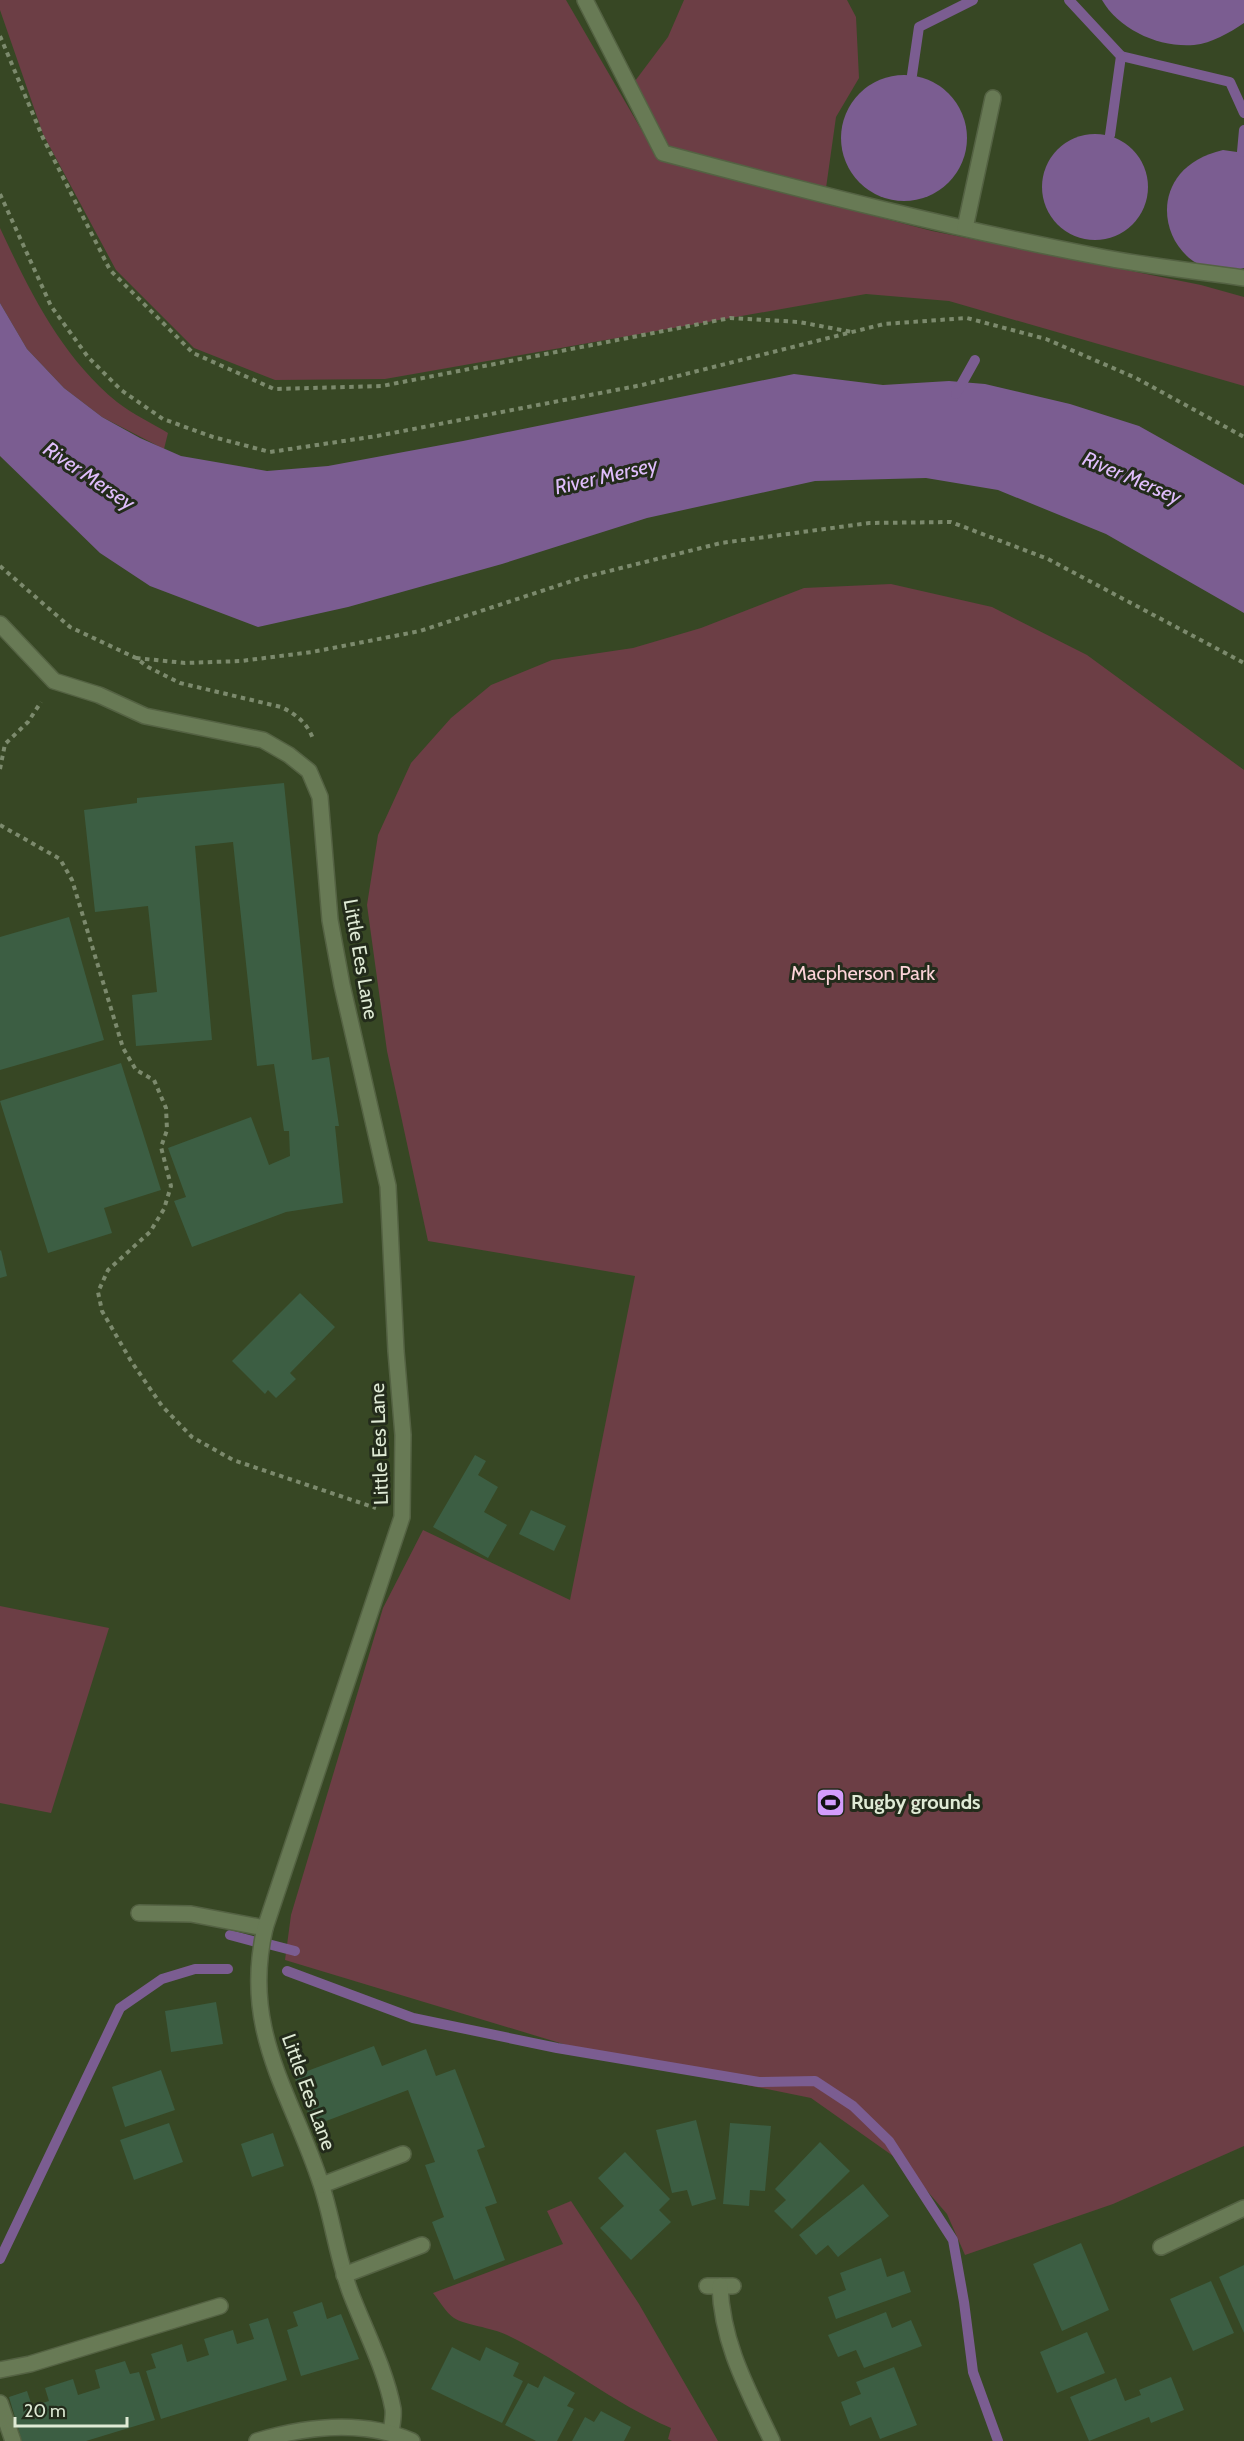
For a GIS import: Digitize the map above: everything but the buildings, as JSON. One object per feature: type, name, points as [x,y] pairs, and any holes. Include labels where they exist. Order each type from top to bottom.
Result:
[{"type":"street","points":[[585,0],[663,153],[877,209],[1097,257],[1244,278]]},
{"type":"street","points":[[965,228],[993,98]]},
{"type":"street","name":"Little Ees Lane","points":[[0,624],[54,681],[99,695],[145,716],[263,740],[289,755],[309,771],[320,797],[330,920],[342,985],[388,1186],[396,1351],[403,1435],[402,1517],[265,1928],[259,1969],[259,1990],[260,2010],[269,2052],[321,2185],[344,2275],[387,2387],[393,2411],[391,2432]]},
{"type":"street","points":[[139,1912],[191,1914],[265,1928]]},
{"type":"street","points":[[321,2185],[403,2154]]},
{"type":"street","points":[[1161,2247],[1244,2208]]},
{"type":"street","points":[[344,2275],[422,2245]]},
{"type":"street","points":[[720,2286],[726,2337],[739,2372],[772,2441]]},
{"type":"street","points":[[0,2370],[30,2364],[220,2307]]},
{"type":"street","points":[[0,2403],[13,2441]]},
{"type":"street","points":[[257,2441],[280,2434],[314,2429],[360,2427],[391,2432],[412,2441]]},
{"type":"path","points":[[0,36],[43,138],[110,270],[193,353],[274,389],[382,386],[730,318],[799,322],[853,332]]},
{"type":"path","points":[[0,194],[51,306],[88,357],[121,390],[163,419],[213,437],[270,452],[377,436],[642,385],[884,324],[967,318],[1046,339],[1136,378],[1244,437]]},
{"type":"path","points":[[0,566],[70,627],[136,658],[185,663],[241,661],[312,652],[420,631],[581,578],[721,543],[869,523],[951,522],[1048,559],[1244,663]]},
{"type":"path","points":[[0,769],[5,744],[28,722],[54,681]]},
{"type":"path","points":[[0,825],[60,859],[72,880],[123,1048],[136,1070],[154,1080],[166,1108],[167,1130],[161,1147],[171,1186],[164,1209],[150,1232],[108,1270],[98,1292],[102,1311],[131,1361],[162,1407],[192,1437],[202,1443],[233,1460],[402,1517]]},
{"type":"green space","points":[[0,0],[566,0],[659,160],[932,231],[1201,285],[1244,297],[1244,386],[949,301],[866,294],[385,379],[275,380],[194,348],[116,270],[43,134],[0,10]]},
{"type":"green space","points":[[684,0],[847,0],[856,17],[859,78],[836,117],[826,188],[670,148],[635,81],[668,37]]},
{"type":"green space","points":[[0,228],[35,299],[63,344],[97,384],[117,402],[168,433],[164,449],[102,417],[64,388],[27,349],[0,303]]},
{"type":"green space","name":"Macpherson Park","points":[[891,584],[992,607],[1087,655],[1244,770],[1244,2146],[1113,2204],[965,2255],[947,2214],[903,2163],[811,2098],[603,2056],[285,1960],[291,1915],[383,1608],[423,1530],[570,1600],[635,1276],[428,1241],[387,1051],[367,905],[378,835],[411,763],[451,718],[491,685],[552,660],[633,648],[701,628],[804,588]]},
{"type":"green space","points":[[0,1606],[109,1628],[51,1813],[0,1803]]},
{"type":"green space","points":[[571,2201],[639,2304],[718,2441],[672,2441],[668,2439],[671,2428],[629,2407],[549,2357],[507,2335],[454,2318],[433,2293],[563,2244],[547,2211]]},
{"type":"water","points":[[1102,0],[1244,0],[1244,23],[1207,42],[1194,45],[1168,43],[1154,40],[1130,28],[1109,11]]},
{"type":"water","points":[[904,75],[928,80],[949,93],[962,114],[967,138],[962,162],[949,183],[928,196],[904,201],[880,196],[859,183],[846,162],[841,138],[846,114],[859,93],[880,80]]},
{"type":"water","points":[[1095,134],[1115,138],[1133,149],[1144,167],[1148,187],[1144,207],[1133,225],[1115,236],[1095,240],[1075,236],[1057,225],[1046,207],[1042,187],[1046,167],[1057,149],[1075,138]]},
{"type":"water","points":[[1223,150],[1244,153],[1244,268],[1217,270],[1195,262],[1179,247],[1169,226],[1167,203],[1175,181],[1193,162]]},
{"type":"water","name":"River Mersey","points":[[0,303],[27,349],[64,388],[102,417],[140,438],[181,456],[267,471],[328,466],[794,374],[883,385],[949,381],[985,384],[1070,404],[1139,426],[1244,485],[1244,613],[1106,534],[998,490],[926,478],[815,481],[647,518],[502,564],[348,607],[258,627],[150,586],[100,553],[0,456]]},
{"type":"waterway","points":[[912,75],[919,27],[973,0]]},
{"type":"waterway","points":[[1069,0],[1121,56],[1110,135]]},
{"type":"waterway","points":[[1121,56],[1230,82],[1244,113]]},
{"type":"waterway","points":[[1242,152],[1244,130]]},
{"type":"waterway","points":[[956,394],[975,360]]},
{"type":"waterway","points":[[230,1935],[256,1942]]},
{"type":"waterway","points":[[268,1944],[295,1951]]},
{"type":"waterway","points":[[0,2259],[120,2008],[162,1979],[195,1969],[228,1969]]},
{"type":"waterway","points":[[287,1971],[413,2018],[557,2048],[759,2082],[815,2081],[853,2106],[889,2141],[953,2240],[973,2372],[998,2441]]},
{"type":"place","name":"Rugby grounds","points":[[830,1802]]}]
